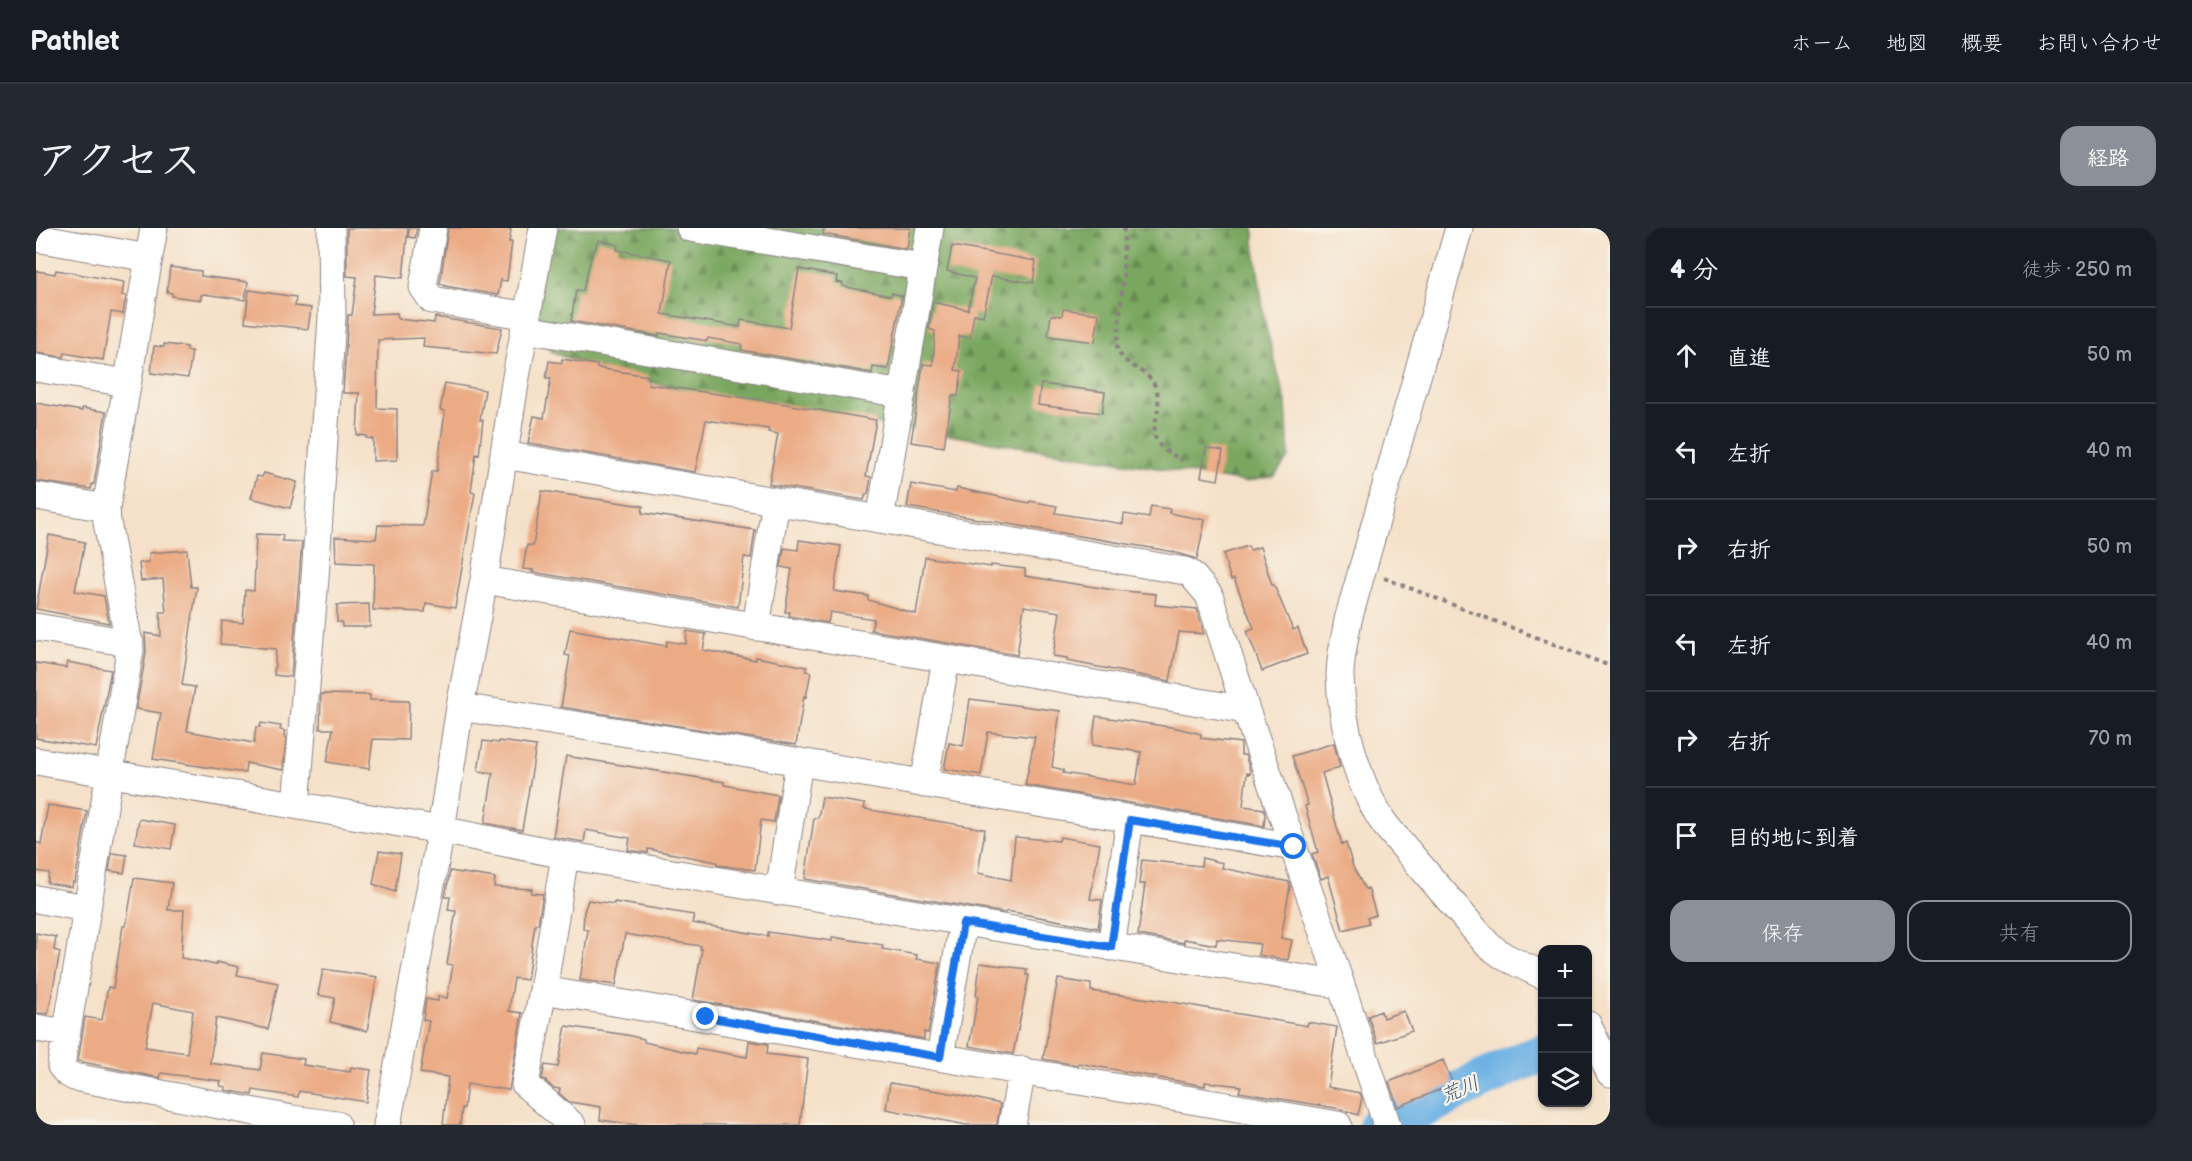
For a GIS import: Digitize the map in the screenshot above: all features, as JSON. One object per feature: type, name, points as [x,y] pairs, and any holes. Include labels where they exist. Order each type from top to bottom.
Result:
[{"type":"street","points":[[154,228],[106,508],[130,643],[61,1066],[74,1077],[292,1119],[337,1125]]},
{"type":"street","points":[[296,805],[315,578],[332,317],[331,228]]},
{"type":"street","points":[[433,228],[423,287],[432,300],[526,322],[902,394]]},
{"type":"street","points":[[387,1125],[441,830],[460,707],[484,580],[543,228]]},
{"type":"street","points":[[690,228],[922,267]]},
{"type":"street","points":[[880,519],[930,228]]},
{"type":"street","points":[[1459,228],[1348,620],[1340,676],[1345,717],[1354,757],[1374,808],[1386,826],[1488,945],[1505,957],[1538,973]]},
{"type":"street","points":[[36,238],[149,258]]},
{"type":"street","points":[[36,368],[127,383]]},
{"type":"street","points":[[504,455],[1185,571],[1191,574],[1209,595],[1387,1125]]},
{"type":"street","points":[[36,496],[106,508]]},
{"type":"street","points":[[756,627],[776,501]]},
{"type":"street","points":[[484,580],[1246,710]]},
{"type":"street","points":[[36,627],[130,643]]},
{"type":"street","points":[[924,784],[946,659]]},
{"type":"street","points":[[460,707],[799,762],[1294,847]]},
{"type":"street","points":[[36,761],[441,830],[565,855],[779,892],[1341,985]]},
{"type":"street","points":[[779,892],[799,762]]},
{"type":"street","points":[[1111,947],[1130,820]]},
{"type":"street","points":[[565,855],[525,1084],[572,1125]]},
{"type":"street","points":[[36,898],[86,908]]},
{"type":"street","points":[[940,1057],[963,923]]},
{"type":"street","points":[[543,990],[1338,1125]]},
{"type":"street","points":[[36,1028],[66,1033]]},
{"type":"street","points":[[1596,1028],[1610,1073]]},
{"type":"street","points":[[1012,1125],[1022,1070]]},
{"type":"path","points":[[1124,228],[1123,279],[1116,339],[1118,353],[1120,357],[1143,372],[1154,385],[1157,406],[1154,427],[1158,445],[1169,454],[1183,460]]},
{"type":"path","points":[[1363,570],[1610,666]]},
{"type":"green space","points":[[530,228],[1254,228],[1265,324],[1286,403],[1289,457],[1274,476],[1245,482],[727,400],[608,372],[554,353],[527,327]]},
{"type":"building","points":[[347,228],[408,228],[403,278],[376,275],[371,314],[397,313],[398,319],[434,323],[435,317],[502,328],[496,354],[423,347],[424,338],[378,340],[377,408],[397,409],[397,460],[373,461],[373,439],[357,435],[359,393],[343,393],[348,315],[352,315],[357,277],[347,276]]},
{"type":"building","points":[[409,228],[417,228],[415,238],[408,237]]},
{"type":"building","points":[[448,228],[506,228],[511,230],[509,242],[512,242],[507,281],[501,280],[498,295],[440,284]]},
{"type":"building","points":[[824,228],[910,228],[907,249],[823,234]]},
{"type":"building","points":[[598,240],[618,245],[617,250],[671,260],[662,314],[740,327],[741,320],[789,328],[799,269],[837,276],[836,282],[843,283],[842,286],[891,296],[892,293],[902,296],[888,369],[873,367],[872,373],[741,350],[742,344],[708,338],[707,341],[659,333],[659,336],[571,321],[576,290],[583,291],[593,250]]},
{"type":"building","points":[[952,246],[1036,261],[1033,283],[992,276],[983,316],[974,314],[970,338],[959,336],[955,370],[962,371],[958,396],[952,396],[944,447],[911,442],[923,364],[933,365],[935,331],[929,329],[933,302],[968,310],[975,278],[947,271]]},
{"type":"building","points":[[170,267],[201,271],[201,276],[248,282],[245,300],[204,294],[201,295],[201,300],[172,296],[172,293],[167,292]]},
{"type":"building","points":[[56,270],[124,282],[122,295],[126,296],[123,314],[111,312],[103,360],[65,353],[64,357],[36,353],[36,271],[55,274]]},
{"type":"building","points":[[249,290],[296,297],[295,306],[311,308],[308,329],[245,322]]},
{"type":"building","points":[[1063,309],[1099,314],[1095,342],[1048,336],[1051,315],[1062,316]]},
{"type":"building","points":[[164,344],[187,347],[187,351],[192,351],[188,378],[151,373],[154,346],[164,347]]},
{"type":"building","points":[[562,359],[597,365],[597,368],[649,376],[648,384],[774,402],[876,420],[866,476],[871,477],[868,494],[864,500],[769,484],[778,434],[768,432],[769,429],[706,420],[695,472],[528,443],[534,416],[544,418],[551,378],[546,378],[549,361],[562,363]]},
{"type":"building","points":[[445,383],[485,390],[480,420],[483,420],[479,455],[476,454],[471,492],[475,493],[455,608],[426,603],[425,612],[373,610],[374,564],[336,562],[335,537],[376,539],[378,525],[423,526],[432,471],[437,471],[445,411],[440,410]]},
{"type":"building","points":[[1041,384],[1105,392],[1102,413],[1038,405]]},
{"type":"building","points":[[36,403],[82,411],[82,408],[106,412],[94,484],[91,489],[36,481]]},
{"type":"building","points":[[1206,448],[1223,451],[1218,480],[1201,477]]},
{"type":"building","points":[[264,473],[297,482],[290,508],[251,498],[257,476],[262,477]]},
{"type":"building","points":[[911,484],[956,492],[957,488],[1029,503],[1030,501],[1057,506],[1055,513],[1123,524],[1124,514],[1149,518],[1151,506],[1170,509],[1169,513],[1205,520],[1197,559],[1169,551],[907,507]]},
{"type":"building","points":[[542,491],[643,506],[642,513],[755,530],[751,558],[744,557],[738,607],[523,569],[527,545],[533,546]]},
{"type":"building","points":[[256,534],[283,535],[282,541],[302,542],[291,677],[274,675],[276,649],[220,644],[222,621],[243,623],[245,590],[254,591]]},
{"type":"building","points":[[49,535],[85,542],[75,591],[104,596],[109,623],[36,609]]},
{"type":"building","points":[[799,540],[841,546],[834,591],[868,596],[868,600],[916,614],[925,557],[991,567],[991,565],[1025,569],[1025,576],[1156,594],[1155,605],[1197,609],[1204,634],[1179,632],[1170,681],[1067,661],[1067,658],[1053,656],[1060,612],[1024,606],[1017,655],[871,630],[874,619],[830,612],[828,623],[789,616],[790,612],[785,612],[792,569],[781,567],[784,548],[798,550]]},
{"type":"building","points":[[1248,546],[1250,550],[1260,547],[1272,585],[1274,585],[1293,630],[1298,628],[1307,654],[1262,671],[1247,631],[1254,628],[1234,579],[1231,580],[1223,554]]},
{"type":"building","points":[[187,550],[191,587],[197,587],[182,685],[195,687],[187,731],[254,743],[256,727],[260,727],[261,723],[281,726],[280,730],[285,731],[284,737],[286,738],[283,770],[246,763],[245,773],[153,759],[161,713],[136,709],[146,653],[145,633],[161,636],[160,612],[166,612],[163,579],[141,581],[139,563],[149,562],[149,553]]},
{"type":"building","points":[[369,604],[370,627],[342,627],[342,622],[337,622],[337,605]]},
{"type":"building","points":[[570,629],[666,646],[667,641],[686,644],[687,631],[706,634],[703,650],[807,667],[806,671],[811,672],[806,697],[804,696],[796,745],[561,707],[570,656],[565,655]]},
{"type":"building","points":[[67,662],[111,670],[96,748],[36,738],[36,663],[66,668]]},
{"type":"building","points":[[321,694],[370,695],[370,700],[409,701],[408,740],[373,739],[369,769],[327,762],[333,729],[320,729]]},
{"type":"building","points":[[970,699],[1060,711],[1052,767],[1064,770],[1063,773],[1136,785],[1141,752],[1092,745],[1096,716],[1177,728],[1201,734],[1201,738],[1241,743],[1241,755],[1245,755],[1250,770],[1250,774],[1247,773],[1243,806],[1264,809],[1264,826],[1025,785],[1035,737],[988,732],[981,775],[944,769],[949,743],[963,746]]},
{"type":"building","points":[[483,741],[536,746],[522,830],[485,823],[493,773],[478,771]]},
{"type":"building","points":[[1334,743],[1340,767],[1322,773],[1342,845],[1346,843],[1353,867],[1365,889],[1368,888],[1376,915],[1367,918],[1369,923],[1343,930],[1328,876],[1321,879],[1312,854],[1318,852],[1305,806],[1308,805],[1292,756]]},
{"type":"building","points":[[566,756],[724,782],[724,785],[778,795],[774,822],[761,820],[755,870],[717,865],[717,862],[648,849],[648,853],[628,850],[630,838],[586,830],[584,842],[553,837]]},
{"type":"building","points":[[822,797],[865,804],[864,809],[985,829],[978,873],[1011,880],[1015,837],[1059,841],[1060,837],[1100,844],[1090,899],[1102,900],[1098,928],[805,879],[814,818],[818,818]]},
{"type":"building","points":[[48,805],[87,811],[75,882],[72,887],[47,883],[49,873],[36,871],[36,842],[41,844]]},
{"type":"building","points":[[139,819],[175,825],[171,849],[135,843]]},
{"type":"building","points":[[379,851],[401,854],[395,892],[373,884]]},
{"type":"building","points":[[112,853],[127,855],[124,873],[109,871]]},
{"type":"building","points":[[1202,858],[1223,863],[1222,868],[1289,882],[1281,938],[1292,940],[1288,960],[1258,955],[1260,944],[1217,939],[1216,945],[1184,939],[1184,943],[1138,935],[1145,884],[1139,884],[1142,860],[1201,866]]},
{"type":"building","points":[[450,871],[495,878],[494,887],[532,889],[531,893],[543,894],[538,924],[535,924],[527,980],[514,978],[509,1011],[522,1013],[509,1090],[467,1084],[460,1125],[443,1125],[448,1077],[420,1073],[429,1021],[423,1020],[426,999],[438,1001],[438,996],[447,998],[453,965],[447,964],[456,911],[448,910],[450,897],[445,897]]},
{"type":"building","points":[[134,878],[172,883],[168,910],[184,910],[181,958],[239,967],[237,975],[278,983],[268,1029],[216,1018],[210,1063],[260,1070],[263,1053],[304,1059],[303,1065],[350,1072],[351,1067],[371,1070],[366,1102],[299,1091],[298,1097],[253,1090],[252,1095],[225,1090],[226,1087],[220,1086],[221,1081],[161,1073],[160,1078],[78,1061],[85,1017],[102,1020],[108,987],[113,988],[123,926],[126,926]],"holes":[[[153,1003],[193,1011],[187,1053],[145,1047]]]},
{"type":"building","points":[[588,900],[694,915],[692,923],[768,936],[768,932],[832,941],[832,937],[883,945],[882,949],[917,955],[916,959],[940,963],[928,1033],[924,1032],[924,1039],[693,1000],[701,946],[625,934],[616,985],[580,980],[588,930],[583,929],[584,912]]},
{"type":"building","points":[[36,933],[56,937],[54,950],[60,952],[48,1014],[36,1013]]},
{"type":"building","points":[[980,963],[1027,969],[1026,975],[1029,975],[1013,1054],[969,1046],[978,996],[976,996]]},
{"type":"building","points":[[323,969],[377,977],[367,1031],[330,1022],[335,998],[318,995]]},
{"type":"building","points":[[1058,979],[1091,984],[1091,991],[1172,1002],[1307,1026],[1308,1022],[1337,1027],[1328,1087],[1360,1093],[1362,1098],[1358,1115],[1341,1109],[1239,1092],[1241,1086],[1205,1082],[1205,1086],[1078,1063],[1077,1065],[1043,1059]]},
{"type":"building","points":[[1381,1011],[1383,1018],[1404,1011],[1412,1031],[1377,1043],[1368,1016]]},
{"type":"building","points":[[566,1026],[627,1035],[644,1039],[644,1042],[695,1054],[696,1048],[747,1057],[749,1041],[768,1044],[767,1054],[808,1059],[800,1125],[637,1125],[600,1120],[601,1107],[569,1102],[559,1093],[560,1089],[553,1088],[542,1078],[545,1065],[558,1067]]},
{"type":"building","points":[[1443,1060],[1453,1084],[1398,1107],[1389,1082]]},
{"type":"building","points":[[890,1083],[1000,1104],[997,1125],[966,1125],[886,1109]]},
{"type":"waterway","name":"荒川","points":[[1378,1125],[1430,1105],[1519,1062],[1538,1055]]},
{"type":"route","points":[[706,1017],[940,1057],[963,923],[1111,947],[1130,820],[1294,847]]}]
